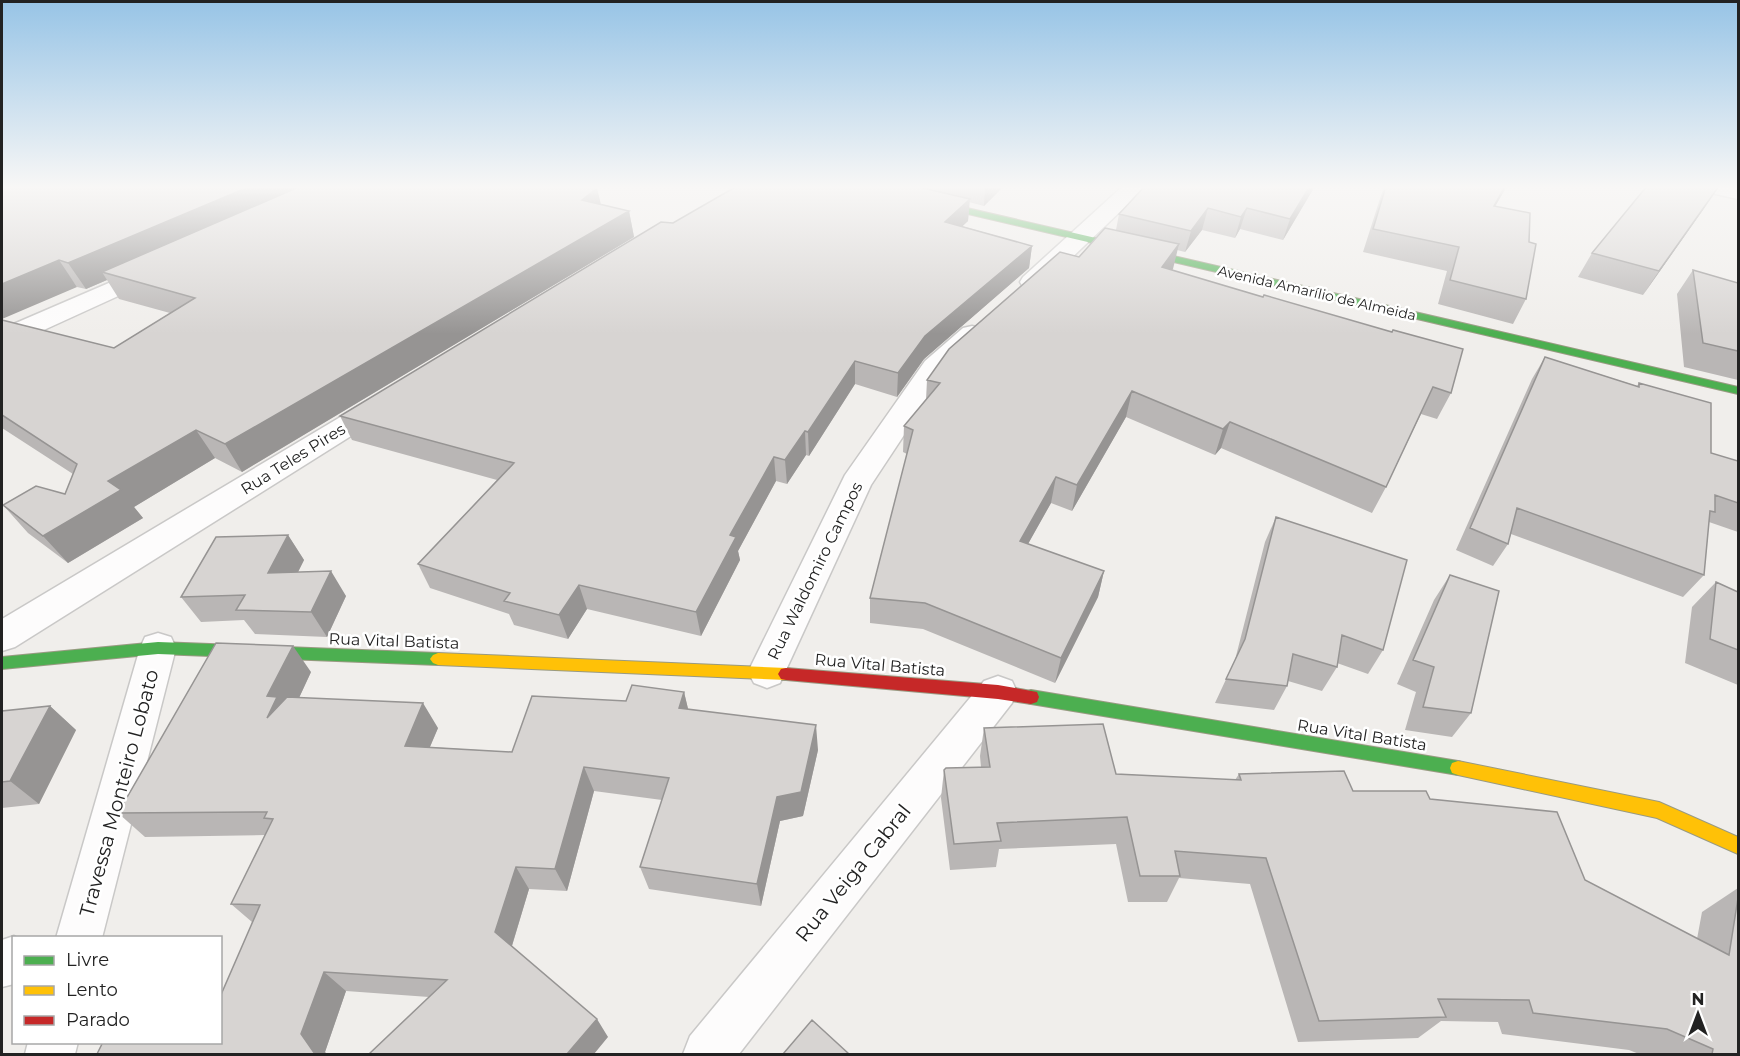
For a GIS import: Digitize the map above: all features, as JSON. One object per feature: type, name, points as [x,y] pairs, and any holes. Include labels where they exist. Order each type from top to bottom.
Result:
[{"type":"street","name":"Avenida Amarílio de Almeida","points":[[1066,235],[1738,391]]},
{"type":"street","name":"Rua Waldomiro Campos","points":[[767,672],[856,483],[935,367],[1085,235]]},
{"type":"street","points":[[2,339],[172,262]]},
{"type":"street","name":"Rua Teles Pires","points":[[2,637],[405,390]]},
{"type":"street","name":"Rua Vital Batista","points":[[2,663],[158,648],[767,672],[998,692],[1490,773],[1659,810],[1738,846]]},
{"type":"street","name":"Travessa Monteiro Lobato","points":[[80,936],[158,648]]},
{"type":"street","name":"Rua Veiga Cabral","points":[[708,1054],[998,692]]},
{"type":"building","points":[[2,235],[134,235],[68,263],[59,260],[2,284]]},
{"type":"building","points":[[187,235],[587,235],[225,444],[196,430],[108,481],[121,490],[43,536],[3,505],[36,486],[65,494],[77,464],[2,415],[2,320],[114,348],[195,298],[102,272]]},
{"type":"building","points":[[639,235],[993,235],[1032,246],[925,336],[898,373],[855,361],[808,432],[805,431],[785,460],[774,457],[730,535],[736,537],[696,612],[579,585],[559,615],[504,601],[510,593],[418,564],[514,463],[340,416]]},
{"type":"building","points":[[1098,235],[1139,235],[1179,244],[1162,267],[1263,297],[1264,295],[1392,332],[1393,330],[1463,349],[1451,393],[1433,387],[1386,487],[1230,422],[1223,429],[1132,391],[1077,485],[1056,477],[1020,541],[1104,571],[1061,658],[925,603],[870,598],[913,430],[904,426],[940,383],[927,380],[949,349],[1060,252],[1079,257]]},
{"type":"building","points":[[1403,235],[1529,235],[1529,242],[1536,244],[1526,299],[1450,280],[1459,247]]},
{"type":"building","points":[[1607,235],[1684,235],[1659,271],[1592,253]]},
{"type":"building","points":[[1693,270],[1738,283],[1738,351],[1703,343]]},
{"type":"building","points":[[1545,357],[1639,387],[1639,383],[1711,403],[1711,453],[1738,461],[1738,503],[1715,495],[1715,512],[1710,511],[1704,575],[1517,508],[1508,544],[1470,528]]},
{"type":"building","points":[[1276,517],[1407,560],[1383,650],[1342,635],[1337,667],[1293,654],[1287,686],[1226,679],[1245,639]]},
{"type":"building","points":[[288,535],[268,573],[331,571],[311,612],[236,610],[245,595],[181,597],[216,537]]},
{"type":"building","points":[[1450,575],[1499,591],[1471,713],[1423,707],[1434,667],[1413,660]]},
{"type":"building","points":[[1716,582],[1738,592],[1738,650],[1710,639]]},
{"type":"building","points":[[216,643],[293,646],[267,696],[277,697],[267,718],[287,697],[423,703],[405,746],[512,752],[532,696],[626,701],[632,685],[684,692],[679,708],[816,725],[801,792],[777,797],[757,884],[640,867],[669,778],[584,767],[555,869],[516,867],[495,932],[597,1019],[567,1054],[369,1054],[447,980],[324,972],[301,1034],[315,1054],[97,1054],[102,1044],[222,1044],[222,992],[260,905],[231,904],[273,819],[264,818],[267,812],[118,813]]},
{"type":"building","points":[[50,706],[10,781],[2,782],[2,711]]},
{"type":"building","points":[[1103,724],[1116,774],[1241,780],[1239,774],[1344,771],[1353,791],[1426,791],[1430,799],[1557,812],[1585,880],[1729,955],[1738,898],[1738,1054],[1712,1054],[1713,1049],[1667,1029],[1533,1013],[1529,1000],[1438,999],[1446,1017],[1319,1021],[1266,858],[1175,851],[1180,876],[1140,876],[1127,817],[997,823],[1001,841],[954,844],[944,770],[946,768],[990,767],[984,728]]},
{"type":"building","points":[[812,1020],[849,1054],[783,1054]]},
{"type":"traffic: fast","points":[[1072,235],[1738,391]]},
{"type":"traffic: fast","points":[[2,663],[158,648],[438,659]]},
{"type":"traffic: fast","points":[[1031,697],[1458,768]]},
{"type":"traffic: slow","points":[[438,659],[786,674]]},
{"type":"traffic: slow","points":[[1458,768],[1659,810],[1738,846]]},
{"type":"traffic: jam","points":[[786,674],[998,692],[1031,697]]}]
